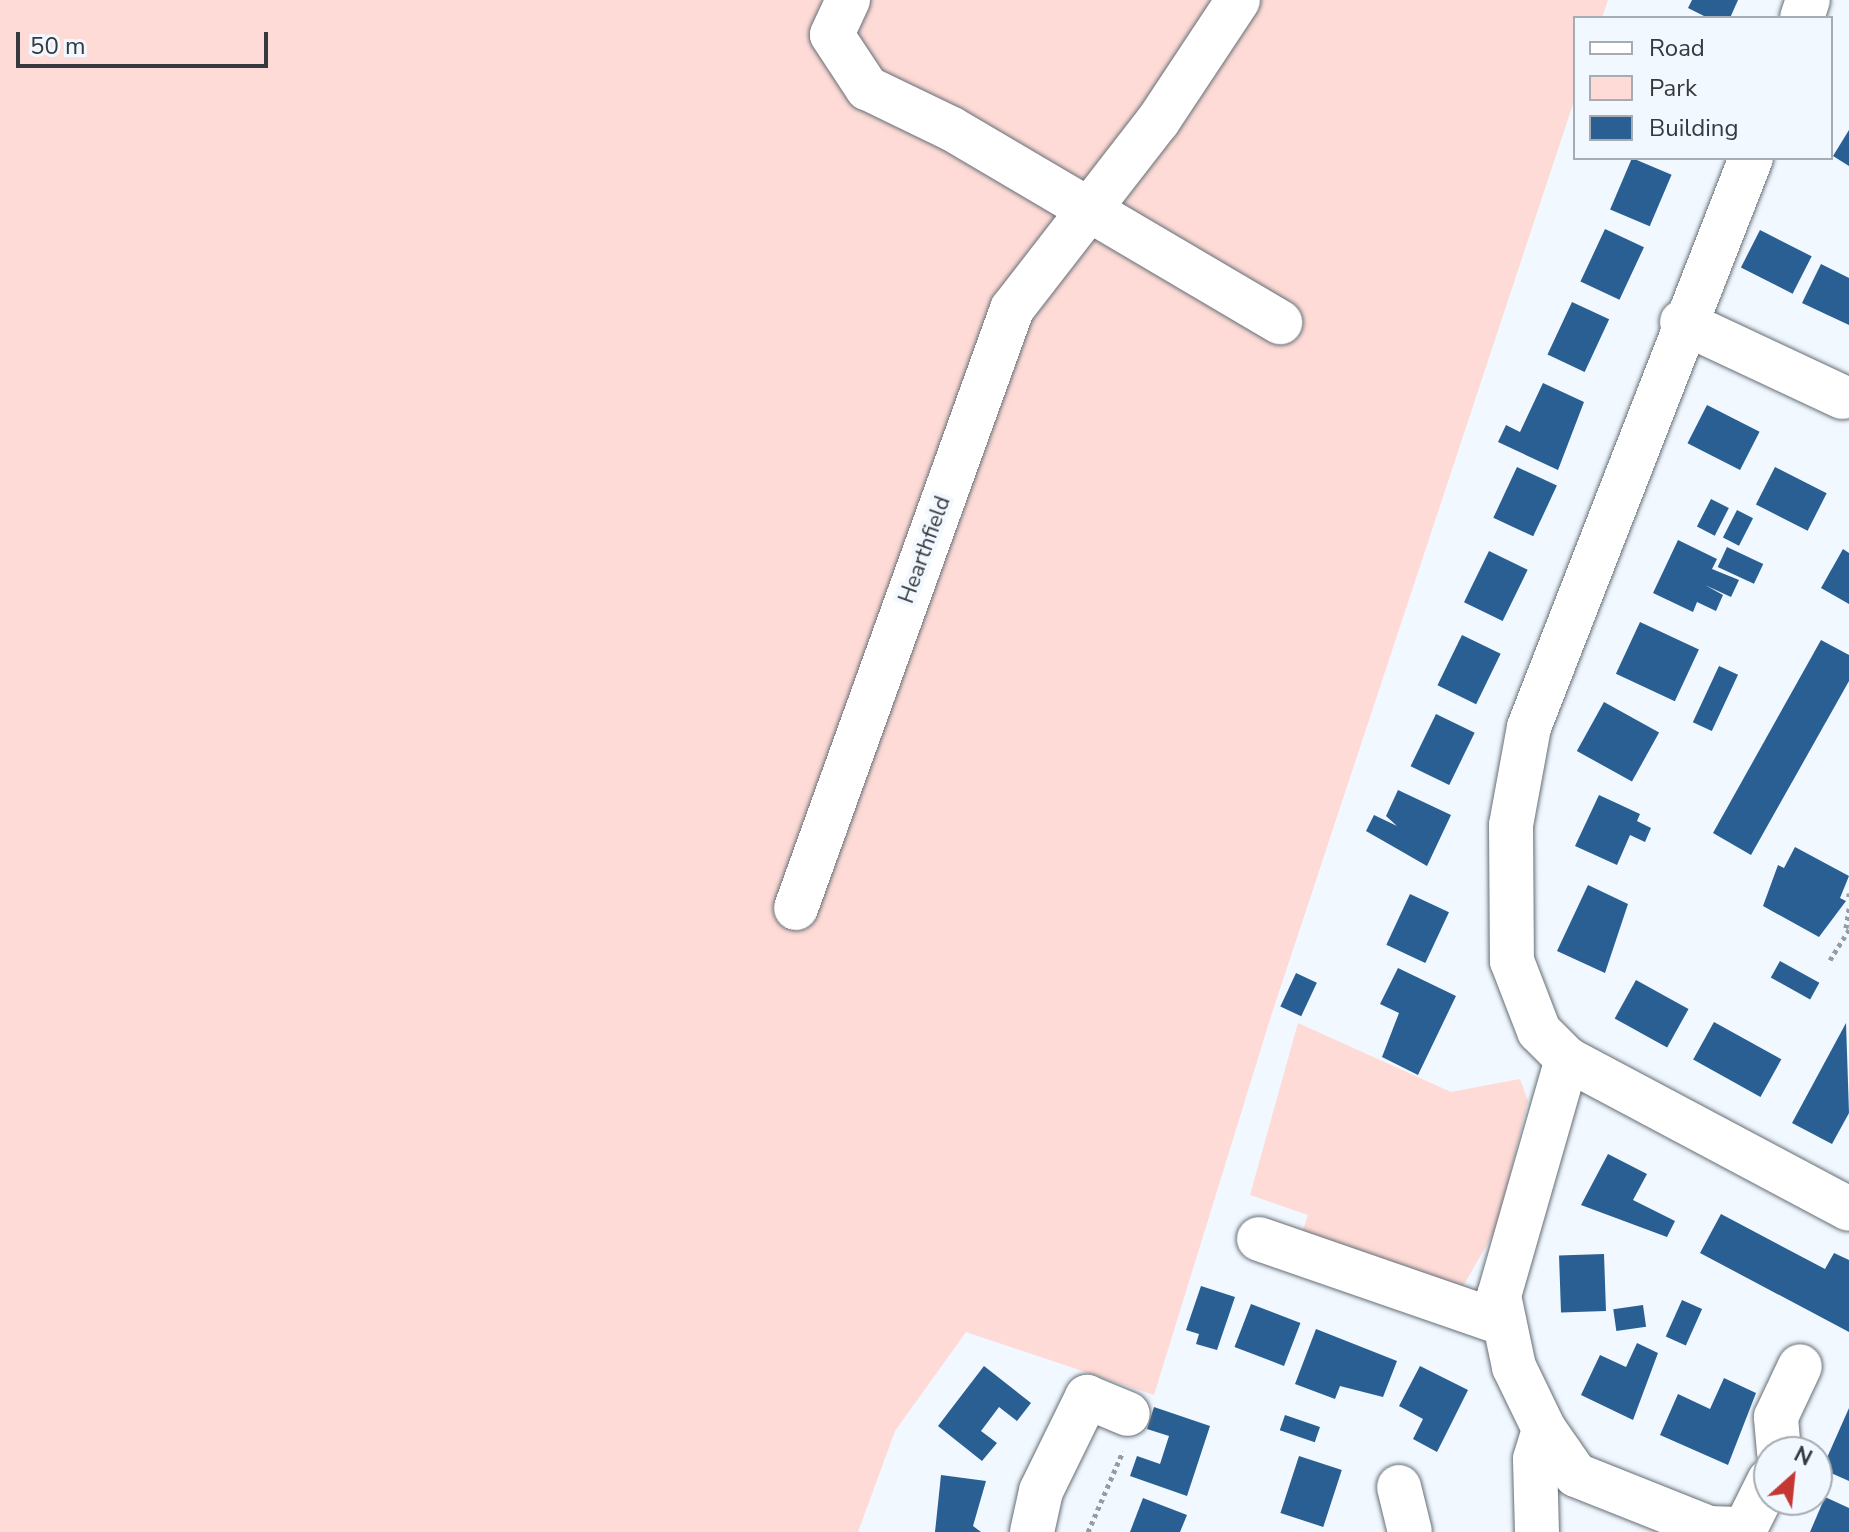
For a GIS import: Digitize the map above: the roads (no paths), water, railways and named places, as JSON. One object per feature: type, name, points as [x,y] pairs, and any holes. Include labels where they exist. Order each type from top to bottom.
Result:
[{"type":"street","points":[[848,0],[832,35],[867,88],[1084,208],[1280,322]]},
{"type":"street","name":"Hearthfield","points":[[796,908],[1012,309],[1084,208],[1158,121],[1238,0]]},
{"type":"street","points":[[1750,160],[1682,322],[1529,727],[1511,825],[1512,961],[1539,1031],[1567,1059],[1849,1209]]},
{"type":"street","points":[[1682,322],[1842,397]]},
{"type":"street","points":[[1567,1059],[1499,1296],[1499,1322],[1544,1429],[1576,1475],[1709,1528],[1745,1529],[1753,1513]]},
{"type":"street","points":[[1259,1239],[1499,1322]]},
{"type":"street","points":[[1778,1436],[1776,1417],[1800,1366]]},
{"type":"street","points":[[1032,1532],[1041,1491],[1087,1397],[1128,1426]]},
{"type":"street","points":[[1537,1532],[1535,1459],[1544,1429]]},
{"type":"street","points":[[1399,1487],[1410,1532]]}]
